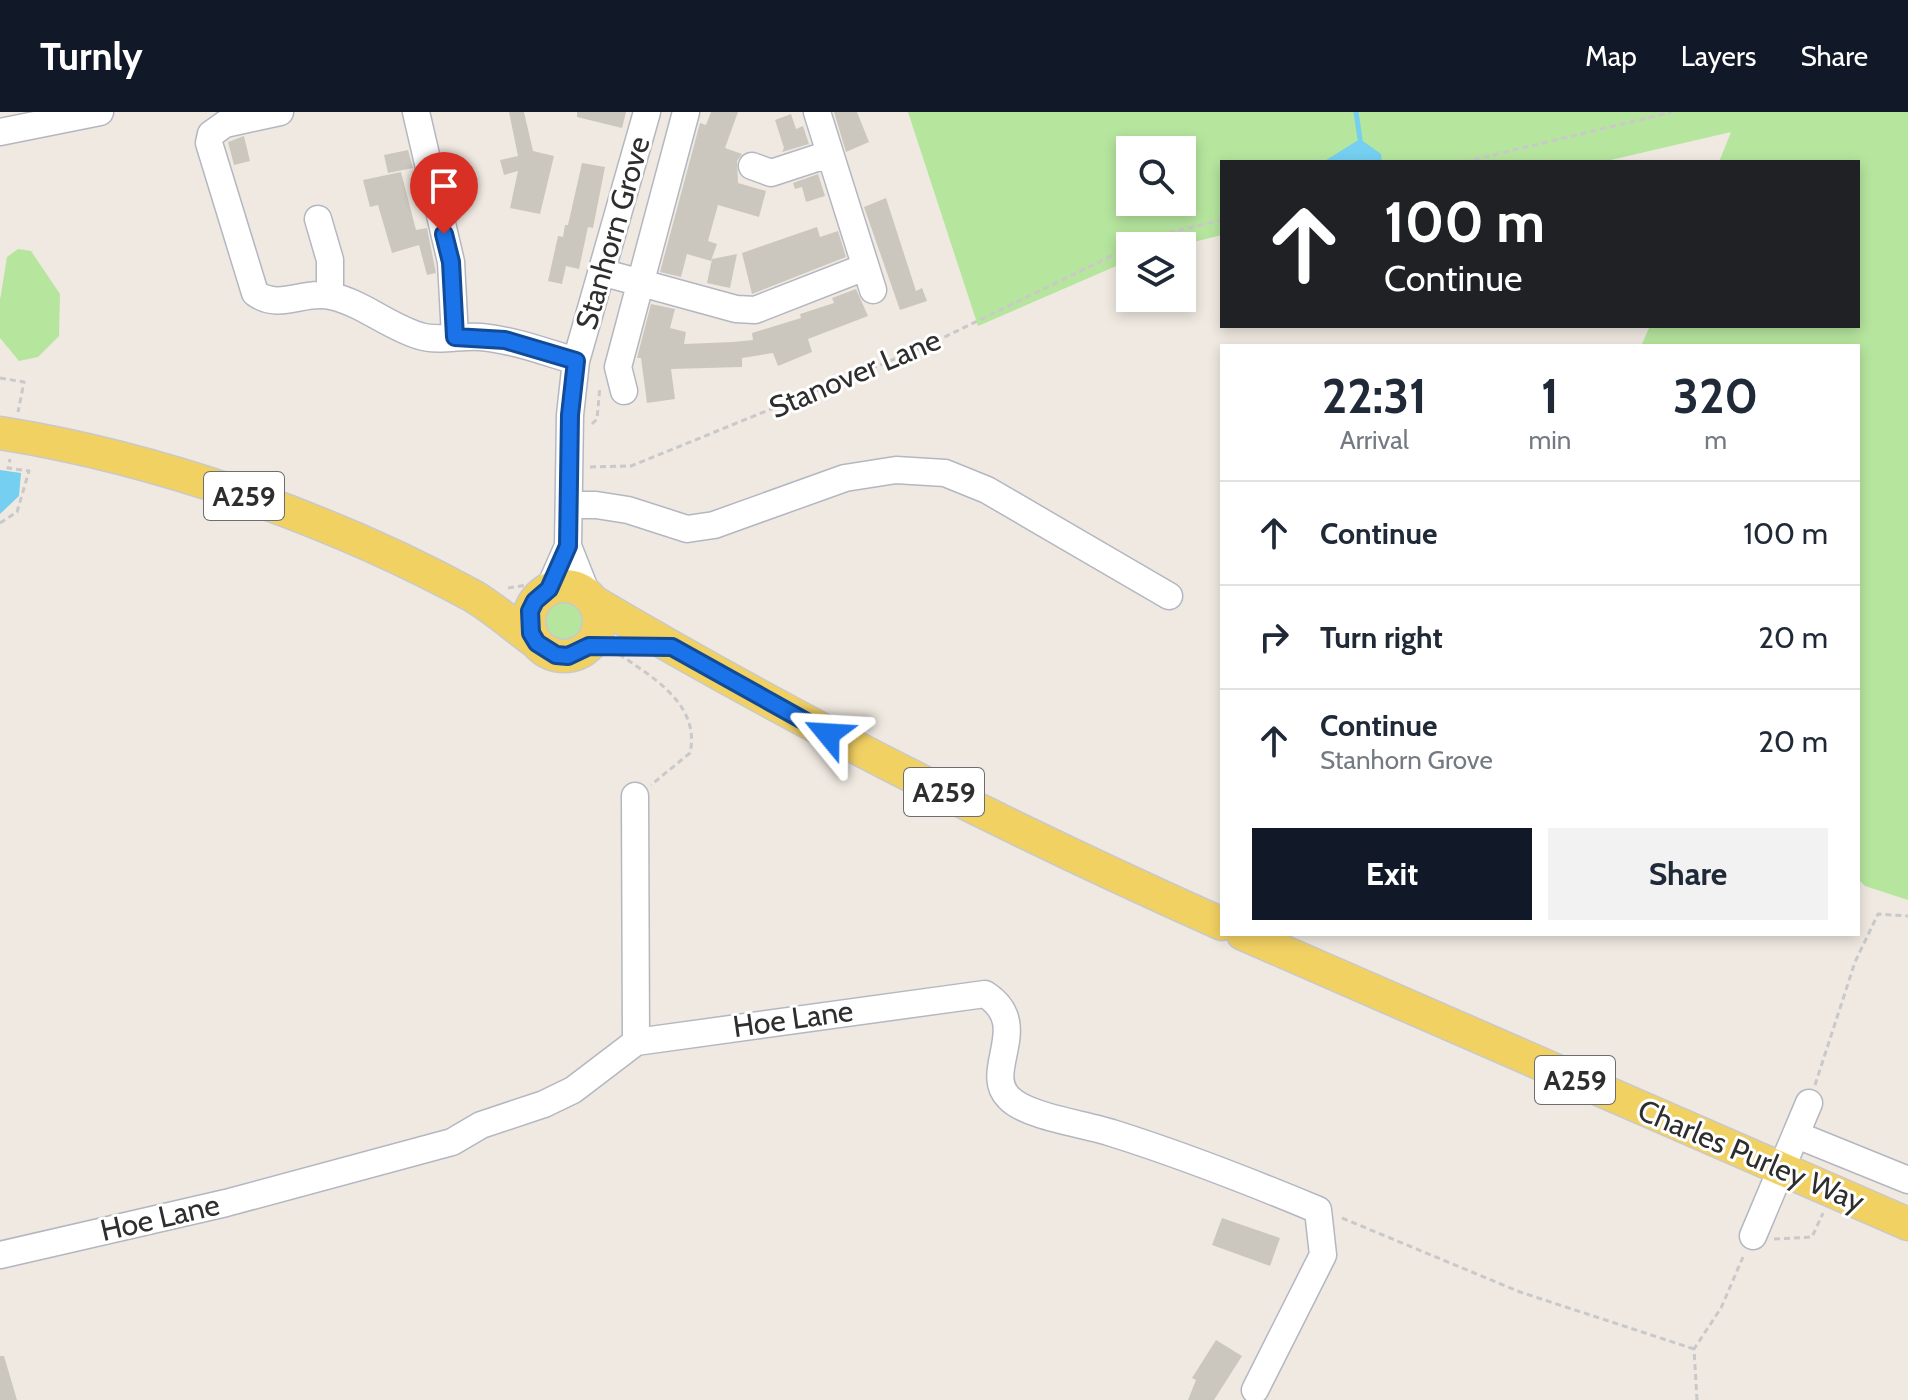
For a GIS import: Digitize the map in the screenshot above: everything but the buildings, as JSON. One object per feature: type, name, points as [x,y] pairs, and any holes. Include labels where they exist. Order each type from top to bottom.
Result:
[{"type":"main road","name":"A259","points":[[0,433],[61,443],[213,484],[374,550],[475,597],[537,643]]},
{"type":"main road","points":[[568,585],[590,598],[602,646],[579,653],[556,655],[537,643],[529,622],[542,595],[568,585]]},
{"type":"main road","name":"A259","points":[[475,597],[542,595]]},
{"type":"main road","name":"A259","points":[[590,598],[774,706],[1044,843],[1220,923]]},
{"type":"main road","name":"A259","points":[[602,646],[672,647]]},
{"type":"main road","name":"Charles Purley Way","points":[[1248,936],[1908,1224]]},
{"type":"street","points":[[0,132],[100,112]]},
{"type":"street","points":[[280,112],[217,128],[209,143],[255,293],[266,301],[283,302],[312,294],[330,296],[423,337],[505,340],[576,361]]},
{"type":"street","points":[[416,112],[451,262],[455,337]]},
{"type":"street","name":"Stanhorn Grove","points":[[542,595],[568,546],[576,361],[647,112]]},
{"type":"street","points":[[624,391],[618,367],[638,282],[686,112]]},
{"type":"street","points":[[601,272],[736,309],[755,310],[869,278],[817,112]]},
{"type":"street","points":[[752,166],[771,173],[829,154]]},
{"type":"street","points":[[318,219],[330,260],[330,296]]},
{"type":"street","points":[[571,505],[628,510],[687,529],[714,525],[845,478],[896,470],[945,473],[987,490],[1169,596]]},
{"type":"street","name":"Stanhorn Grove","points":[[568,546],[590,598]]},
{"type":"street","points":[[635,796],[636,1042]]},
{"type":"street","name":"Hoe Lane","points":[[0,1255],[226,1203],[452,1142],[481,1125],[544,1104],[573,1090],[636,1042],[985,994],[1004,1012],[1008,1027],[1001,1085],[1009,1099],[1030,1110],[1113,1133],[1318,1210]]},
{"type":"street","points":[[1756,1246],[1809,1103]]},
{"type":"street","points":[[1797,1135],[1908,1180]]},
{"type":"street","points":[[1255,1390],[1323,1255],[1318,1210]]},
{"type":"path","points":[[1472,160],[1672,112]]},
{"type":"path","name":"Stanover Lane","points":[[1172,232],[1220,220]]},
{"type":"path","name":"Stanover Lane","points":[[570,466],[631,466],[924,347],[1116,253]]},
{"type":"path","points":[[0,523],[17,512],[29,471]]},
{"type":"path","points":[[602,646],[616,652],[676,699],[692,731],[690,753],[678,766],[635,796]]},
{"type":"path","points":[[1809,1103],[1855,962],[1878,914],[1908,916]]},
{"type":"path","points":[[1697,1400],[1694,1349],[1721,1308],[1740,1263],[1756,1246],[1771,1239],[1812,1237],[1831,1191]]},
{"type":"path","points":[[1318,1210],[1520,1292],[1694,1349]]},
{"type":"green space","points":[[908,112],[1908,112],[1908,900],[1865,886],[1860,881],[1860,344],[1642,344],[1649,328],[1860,328],[1860,160],[1720,160],[1731,132],[1611,160],[1220,160],[1220,235],[1196,241],[1196,232],[1116,232],[1116,266],[978,326]]},
{"type":"green space","points":[[18,249],[31,251],[60,294],[59,336],[38,357],[19,361],[0,338],[0,300],[7,257]]},
{"type":"green space","points":[[564,598],[579,605],[586,620],[579,635],[564,642],[549,635],[542,620],[549,605]]},
{"type":"water","points":[[1360,139],[1381,154],[1382,160],[1326,160]]},
{"type":"water","points":[[0,470],[21,473],[19,496],[0,514]]},
{"type":"waterway","points":[[1356,112],[1360,139]]},
{"type":"route","points":[[444,234],[451,262],[455,337],[505,340],[576,361],[570,415],[568,546],[549,589],[541,594],[530,611],[531,633],[537,643],[545,651],[568,656],[589,646],[672,647],[828,734]]}]
